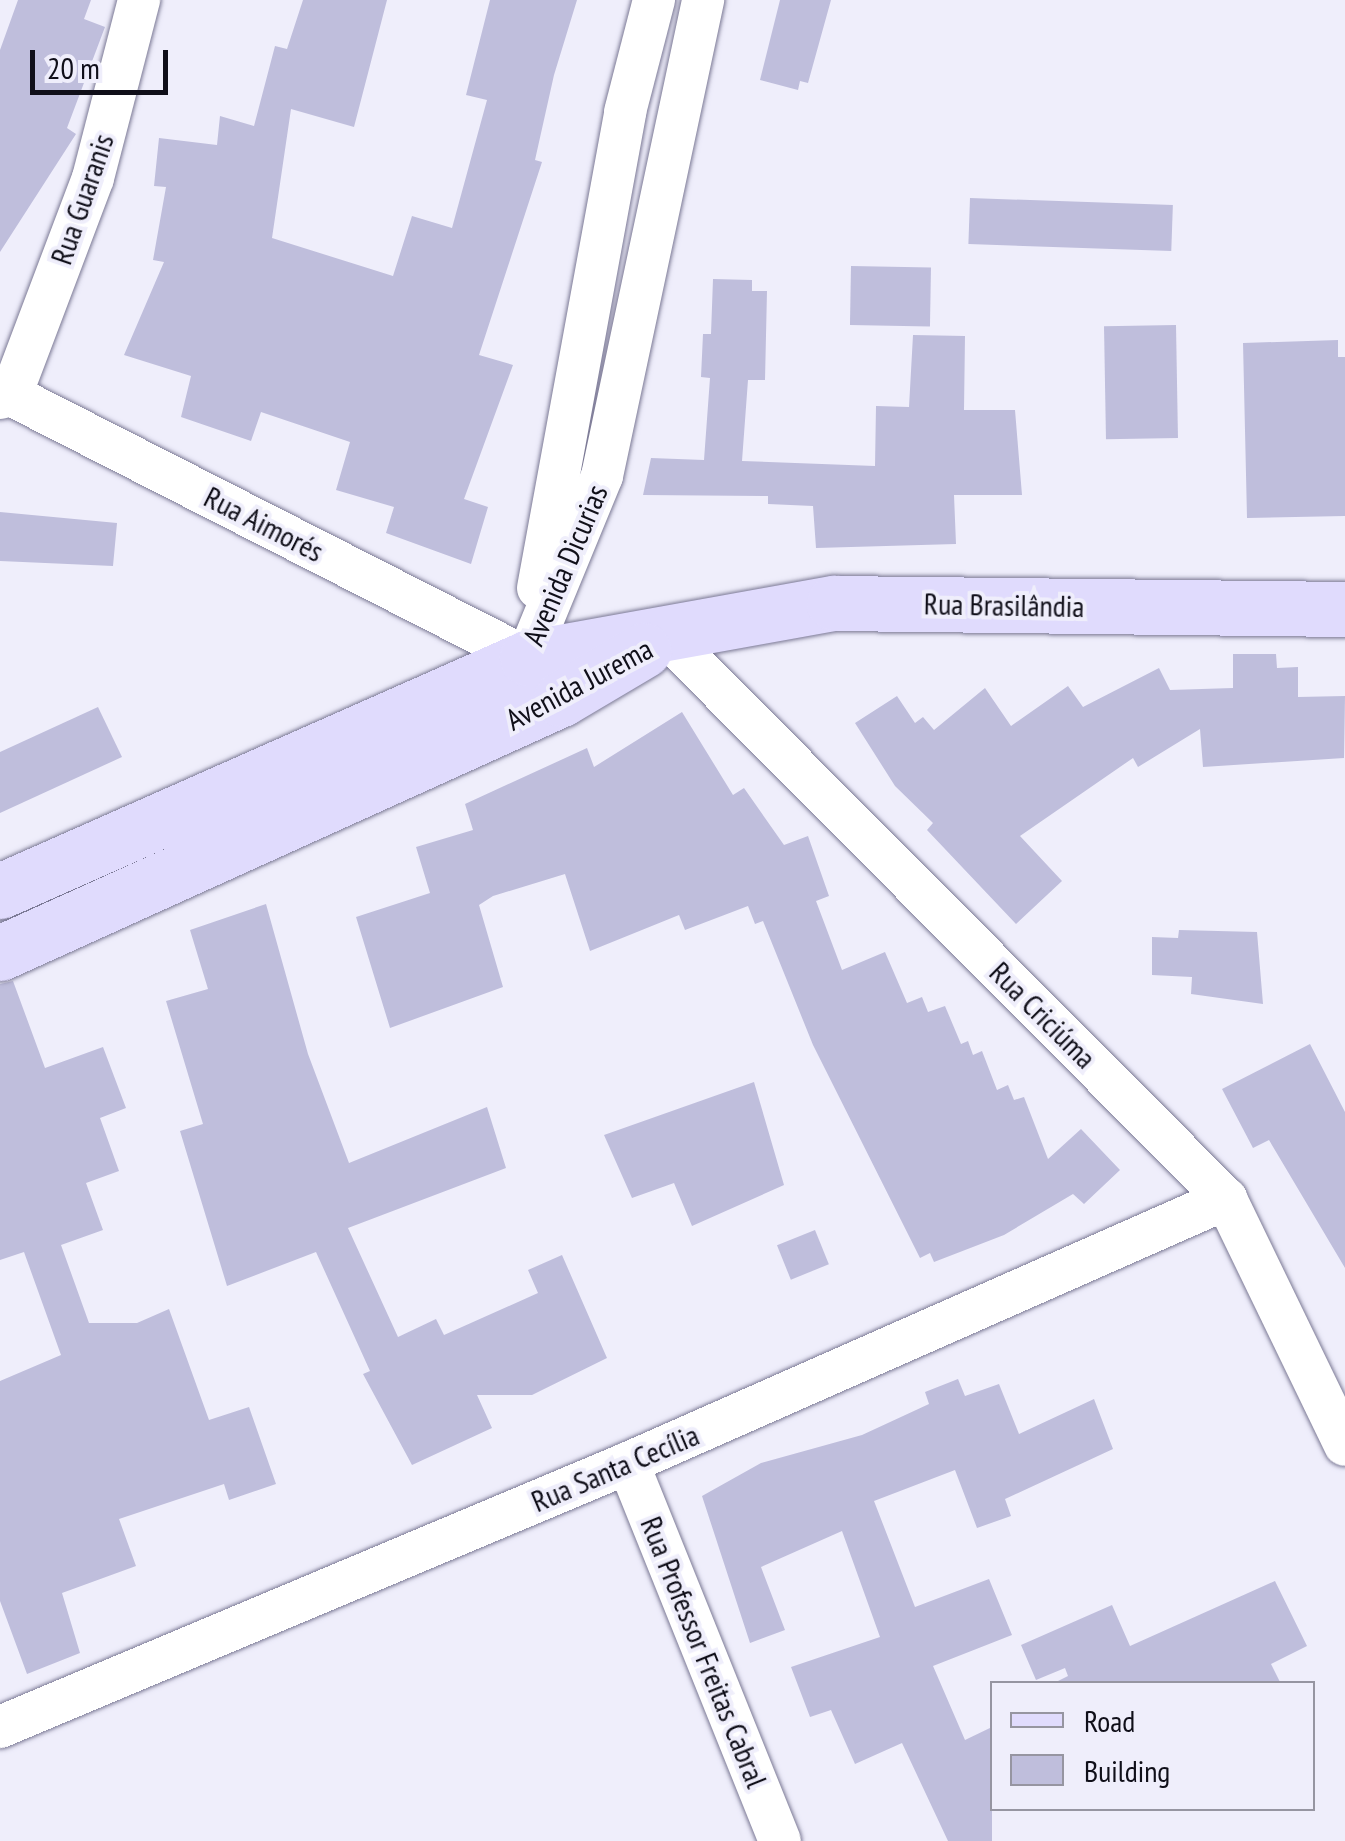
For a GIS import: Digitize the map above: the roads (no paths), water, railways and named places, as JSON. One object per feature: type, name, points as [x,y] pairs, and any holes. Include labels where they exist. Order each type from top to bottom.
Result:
[{"type":"main road","name":"Rua Brasilândia","points":[[667,637],[834,604],[1345,609]]},
{"type":"main road","name":"Avenida Jurema","points":[[0,890],[527,658],[667,637]]},
{"type":"main road","name":"Avenida Jurema","points":[[0,953],[562,699],[667,637]]},
{"type":"street","name":"Rua Guaranis","points":[[6,397],[94,178],[139,0]]},
{"type":"street","name":"Avenida Dicurias","points":[[527,658],[618,149],[654,0]]},
{"type":"street","name":"Avenida Dicurias","points":[[527,658],[602,476],[703,0]]},
{"type":"street","name":"Rua Aimorés","points":[[6,397],[527,658]]},
{"type":"street","name":"Rua Criciúma","points":[[667,637],[1226,1199],[1345,1445]]},
{"type":"street","name":"Rua Santa Cecília","points":[[0,1727],[628,1463],[1226,1199]]},
{"type":"street","name":"Rua Professor Freitas Cabral","points":[[628,1463],[780,1841]]}]
